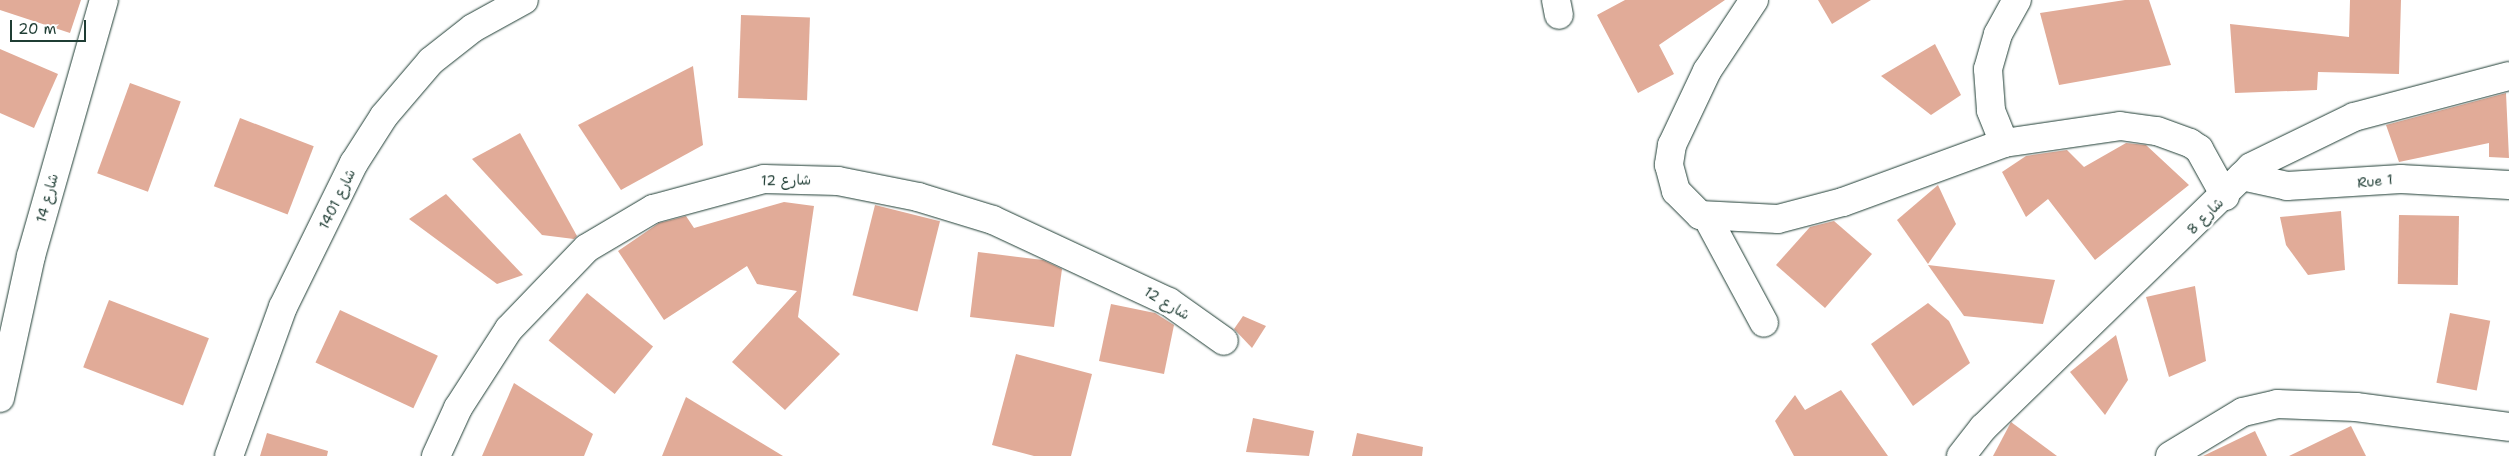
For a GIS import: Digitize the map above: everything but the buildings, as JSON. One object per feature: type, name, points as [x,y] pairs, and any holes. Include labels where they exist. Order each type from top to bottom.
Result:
[{"type":"street","name":"شارع 14","points":[[0,398],[34,247],[104,0]]},
{"type":"street","name":"شارع 1401","points":[[229,456],[283,308],[354,163],[384,116],[431,61],[473,28],[524,0]]},
{"type":"street","points":[[1754,0],[1707,71],[1672,146],[1668,166],[1676,191],[1687,205],[1707,217],[1778,219],[1843,202],[2004,143],[2120,126],[2157,131],[2199,149],[2234,186]]},
{"type":"street","points":[[2004,143],[1991,110],[1988,69],[1998,34],[2017,0]]},
{"type":"street","name":"شارع 8","points":[[1961,456],[1983,428],[2264,158],[2354,117],[2509,76]]},
{"type":"street","name":"شارع 12","points":[[436,456],[458,408],[509,329],[587,248],[653,209],[764,179],[838,181],[918,197],[993,220],[1169,302],[1224,341]]},
{"type":"street","name":"Rue 1","points":[[2234,186],[2287,186],[2402,179],[2509,185]]},
{"type":"street","points":[[1707,217],[1764,322]]},
{"type":"street","points":[[2170,456],[2235,416],[2276,404],[2356,407],[2509,427]]}]
